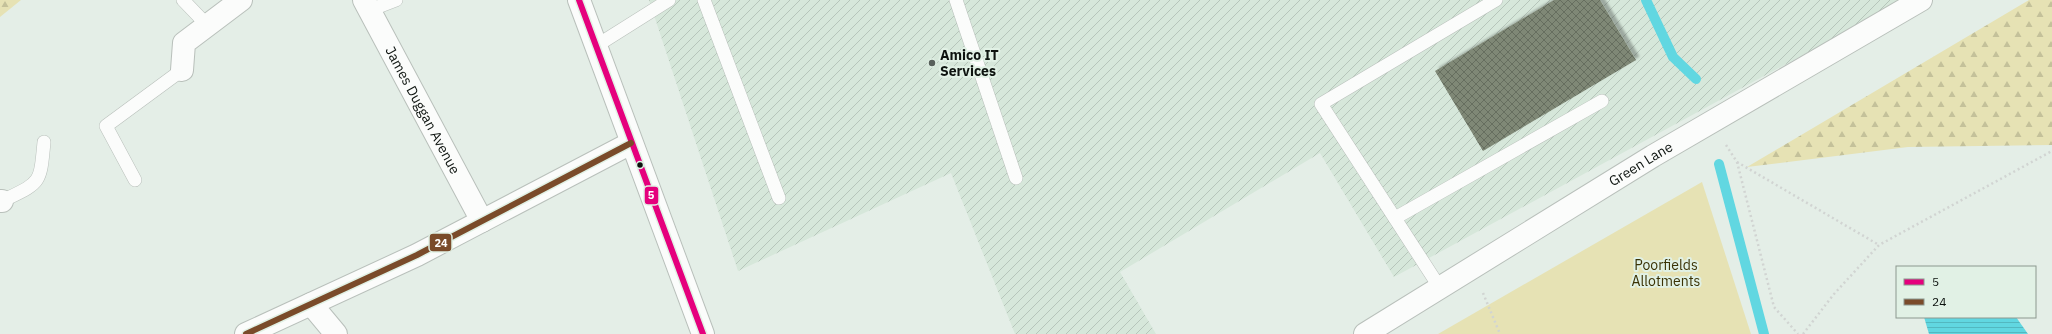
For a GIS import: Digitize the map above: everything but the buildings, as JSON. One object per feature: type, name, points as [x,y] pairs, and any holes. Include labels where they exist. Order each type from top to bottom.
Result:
[{"type":"street","points":[[182,70],[184,43],[241,0]]},
{"type":"street","points":[[579,0],[703,334]]},
{"type":"street","name":"Green Lane","points":[[1365,334],[1653,156],[1921,0]]},
{"type":"street","name":"James Duggan Avenue","points":[[367,5],[482,221]]},
{"type":"street","points":[[246,334],[417,255],[631,143]]},
{"type":"street","points":[[311,304],[336,334]]},
{"type":"lane","points":[[183,0],[207,25]]},
{"type":"lane","points":[[367,5],[396,0]]},
{"type":"lane","points":[[596,46],[669,0]]},
{"type":"lane","points":[[704,0],[779,198]]},
{"type":"lane","points":[[956,0],[1016,178]]},
{"type":"lane","points":[[1440,288],[1321,104],[1496,0]]},
{"type":"lane","points":[[135,180],[106,126],[182,70]]},
{"type":"lane","points":[[1395,218],[1602,101]]},
{"type":"lane","points":[[1,201],[31,187],[41,174],[44,142]]},
{"type":"path","points":[[1712,122],[1737,162],[1774,307],[1798,334]]},
{"type":"path","points":[[1803,334],[1834,294],[1879,245],[2052,151]]},
{"type":"path","points":[[1737,162],[1879,245]]},
{"type":"path","points":[[1473,268],[1500,334]]},
{"type":"shaded area","points":[[649,0],[1904,0],[1394,277],[1320,153],[1120,272],[1156,334],[1015,334],[951,173],[738,271]]},
{"type":"green space","points":[[0,0],[21,0],[0,17]]},
{"type":"green space","points":[[2029,0],[2052,0],[2052,145],[1908,147],[1747,167]]},
{"type":"green space","name":"Poorfields Allotments","points":[[1702,182],[1751,334],[1438,334]]},
{"type":"water","points":[[1924,318],[2017,318],[2028,334],[1929,334]]},
{"type":"waterway","points":[[1646,0],[1673,57],[1696,79]]},
{"type":"waterway","points":[[1719,164],[1764,334]]},
{"type":"transit line","name":"5","points":[[579,0],[703,334]]},
{"type":"transit line","name":"24","points":[[246,334],[417,255],[631,143]]},
{"type":"place","name":"Amico IT Services","points":[[932,63]]}]
